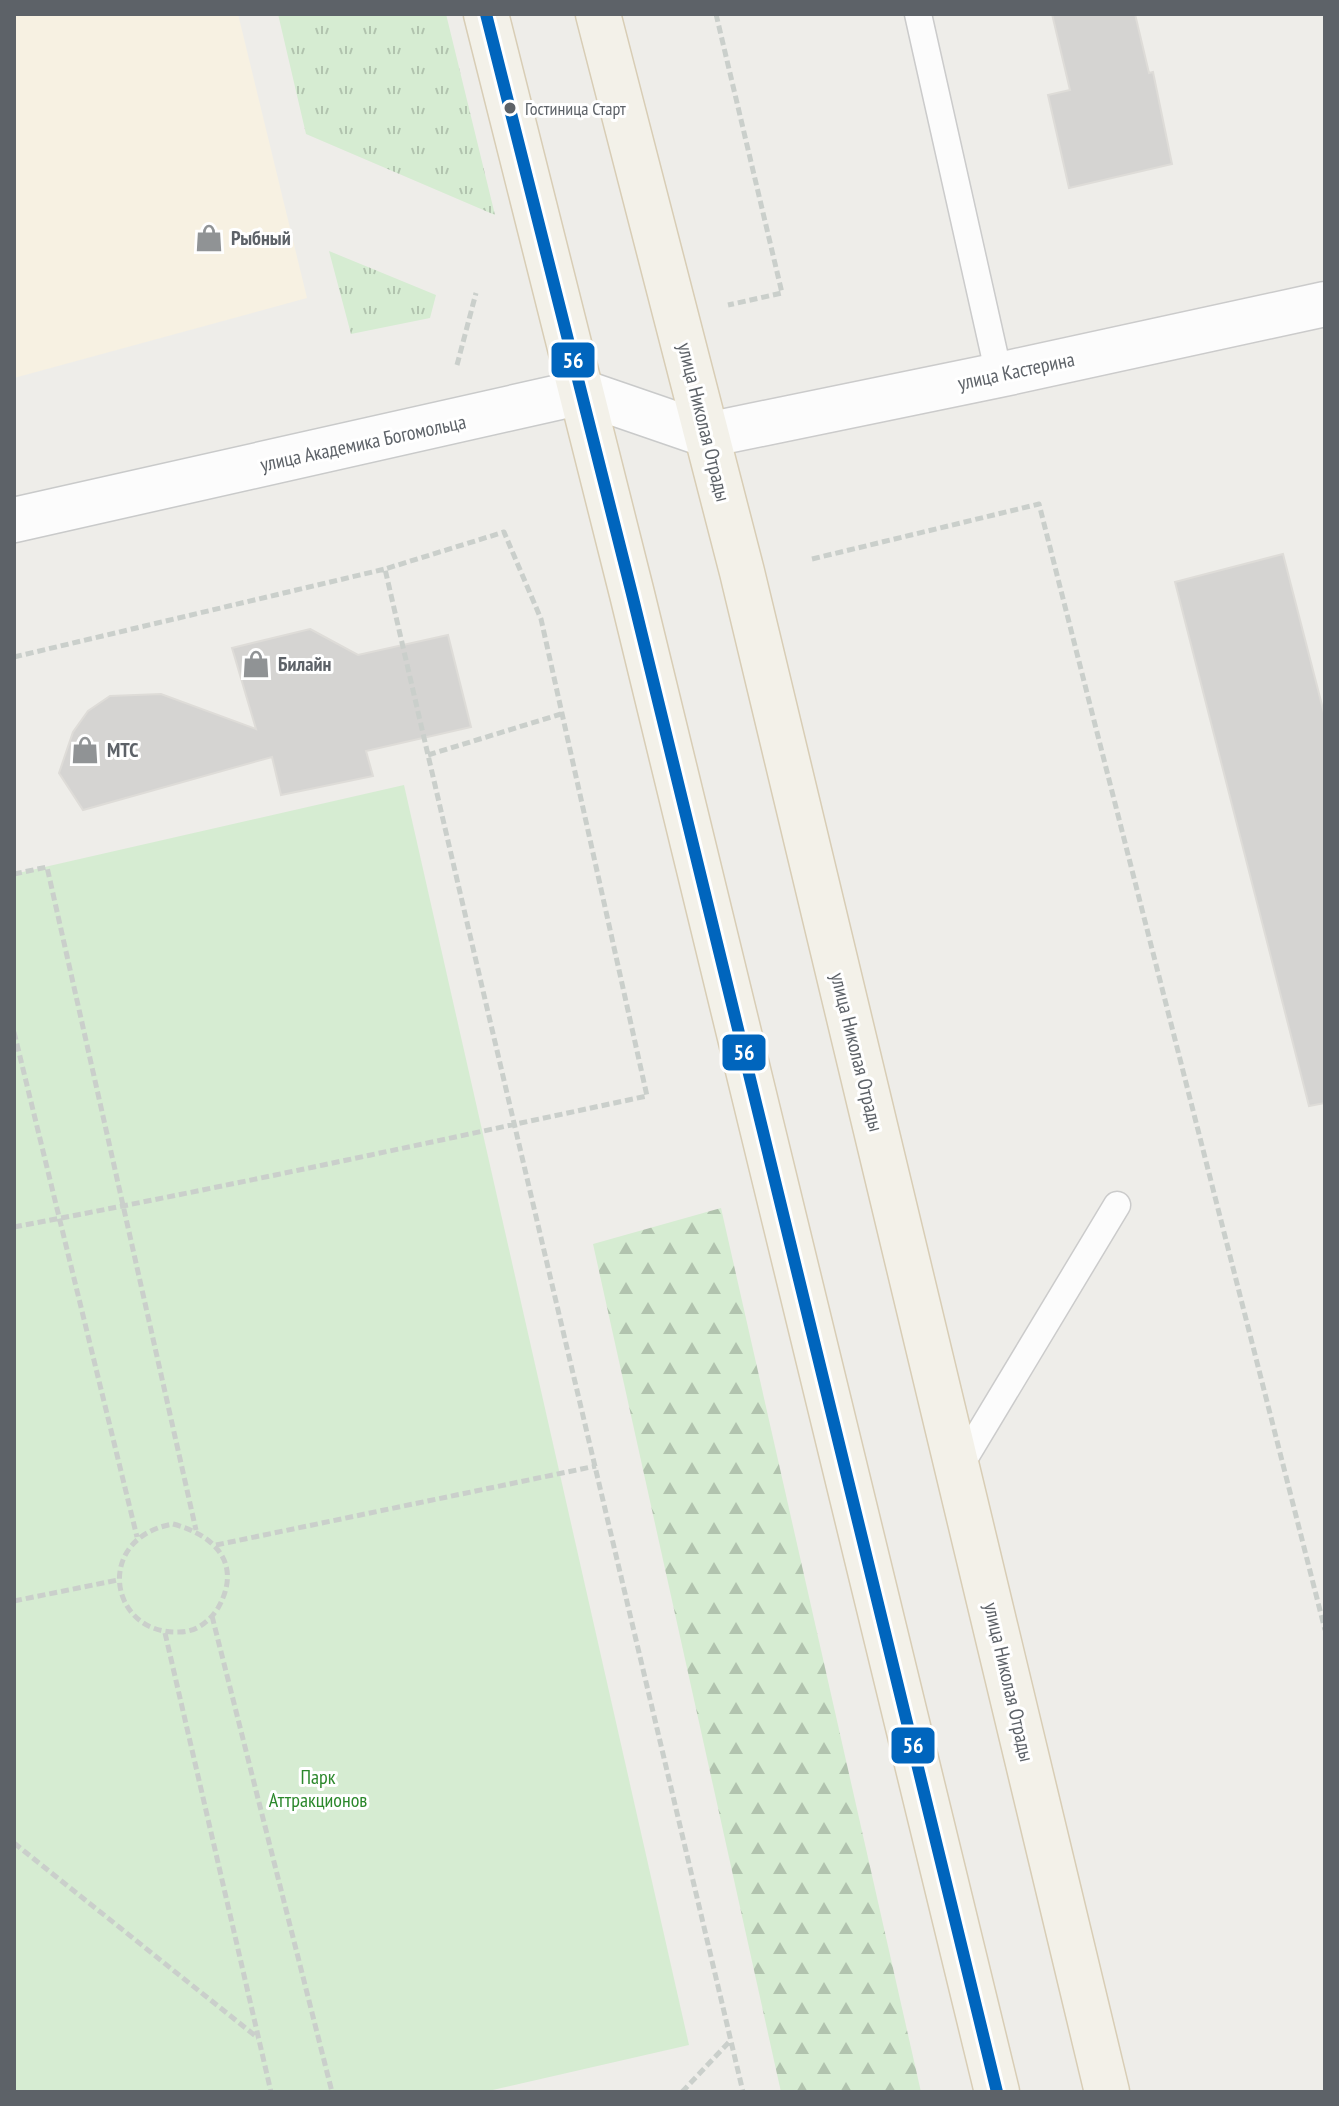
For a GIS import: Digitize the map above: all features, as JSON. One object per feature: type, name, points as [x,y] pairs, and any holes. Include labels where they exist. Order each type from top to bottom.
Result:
[{"type":"main road","points":[[486,14],[582,392],[997,2092]]},
{"type":"main road","name":"улица Николая Отрады","points":[[598,14],[707,435],[1107,2092]]},
{"type":"street","name":"улица Кастерина","points":[[707,435],[1325,304]]},
{"type":"street","points":[[582,392],[707,435]]},
{"type":"street","name":"улица Академика Богомольца","points":[[14,520],[582,392]]},
{"type":"lane","points":[[918,14],[999,375]]},
{"type":"lane","points":[[958,1469],[1117,1205]]},
{"type":"path","points":[[716,14],[782,293],[728,305],[720,301]]},
{"type":"path","points":[[456,368],[476,293]]},
{"type":"path","points":[[812,559],[1039,504],[1325,1630]]},
{"type":"path","points":[[14,657],[385,569],[504,532],[541,619],[647,1096],[123,1207],[14,1227]]},
{"type":"path","points":[[385,569],[743,2092]]},
{"type":"path","points":[[428,755],[561,714]]},
{"type":"path","points":[[14,874],[47,867],[196,1530]]},
{"type":"path","points":[[14,1032],[137,1537]]},
{"type":"path","points":[[216,1545],[596,1466]]},
{"type":"path","points":[[173,1524],[196,1530],[216,1545],[228,1569],[225,1594],[212,1616],[192,1632],[165,1633],[142,1624],[125,1602],[118,1580],[125,1554],[137,1537],[154,1527],[173,1524]]},
{"type":"path","points":[[14,1601],[118,1580]]},
{"type":"path","points":[[212,1616],[332,2092]]},
{"type":"path","points":[[165,1633],[271,2092]]},
{"type":"path","points":[[14,1843],[259,2038]]},
{"type":"path","points":[[682,2092],[731,2040]]},
{"type":"shaded area","points":[[14,14],[238,14],[307,298],[14,378]]},
{"type":"green space","points":[[278,14],[446,14],[495,215],[306,134]]},
{"type":"green space","points":[[329,251],[436,295],[430,318],[351,334]]},
{"type":"green space","name":"Парк Аттракционов","points":[[404,785],[689,2045],[484,2092],[14,2092],[14,874]]},
{"type":"green space","points":[[721,1208],[921,2092],[781,2092],[593,1244]]},
{"type":"building","points":[[1052,14],[1135,14],[1149,73],[1153,72],[1172,164],[1069,188],[1048,95],[1070,90]]},
{"type":"building","points":[[1283,554],[1325,717],[1325,1103],[1309,1106],[1175,582]]},
{"type":"building","points":[[310,629],[358,655],[448,635],[471,727],[366,751],[373,776],[281,795],[272,757],[83,810],[59,773],[73,732],[88,711],[110,696],[161,694],[256,729],[232,648]]},
{"type":"transit line","name":"56","points":[[486,14],[632,594],[997,2092]]},
{"type":"place","name":"Гостиница Старт","points":[[510,108]]},
{"type":"place","name":"Рыбный","points":[[209,238]]},
{"type":"place","name":"Билайн","points":[[256,664]]},
{"type":"place","name":"МТС","points":[[85,750]]}]
